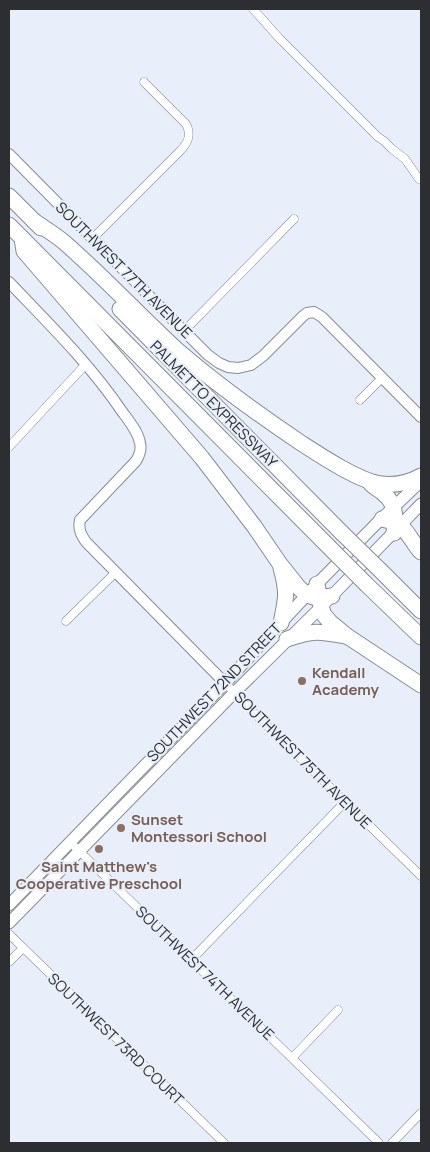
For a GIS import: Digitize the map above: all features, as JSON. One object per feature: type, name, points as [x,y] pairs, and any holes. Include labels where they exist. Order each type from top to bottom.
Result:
[{"type":"highway","name":"PALMETTO EXPRESSWAY","points":[[9,196],[421,611]]},
{"type":"highway","points":[[34,221],[64,242],[177,350],[222,388],[315,452],[368,481],[381,484],[406,484],[421,476]]},
{"type":"highway","name":"PALMETTO EXPRESSWAY","points":[[9,225],[421,638]]},
{"type":"highway","points":[[22,238],[24,251],[196,450],[299,588],[319,596],[327,618],[346,636],[421,685]]},
{"type":"highway","points":[[368,481],[392,502],[393,522],[405,531],[421,552]]},
{"type":"highway","points":[[280,564],[286,596],[281,623]]},
{"type":"highway","points":[[287,640],[305,633],[314,632],[346,636]]},
{"type":"main road","name":"SOUTHWEST 72ND STREET","points":[[9,923],[287,640],[319,596],[393,522],[421,481]]},
{"type":"main road","name":"SOUTHWEST 72ND STREET","points":[[11,899],[70,842],[281,623],[319,596],[393,522],[421,504]]},
{"type":"main road","points":[[138,772],[148,781]]},
{"type":"street","points":[[254,9],[280,38],[378,137],[385,149],[401,161],[420,180]]},
{"type":"street","points":[[92,239],[183,148],[188,140],[189,132],[184,121],[144,82]]},
{"type":"street","name":"SOUTHWEST 77TH AVENUE","points":[[9,154],[184,332],[219,363],[235,368],[248,366],[263,356],[303,316],[316,312],[382,378]]},
{"type":"street","points":[[184,332],[294,219]]},
{"type":"street","points":[[9,282],[86,364],[9,447]]},
{"type":"street","name":"SOUTHWEST 75TH AVENUE","points":[[86,364],[134,429],[141,448],[132,465],[80,520],[79,529],[82,536],[234,693],[421,876]]},
{"type":"street","points":[[360,400],[382,378],[421,417]]},
{"type":"street","points":[[66,621],[116,572]]},
{"type":"street","points":[[191,960],[345,802]]},
{"type":"street","name":"SOUTHWEST 74TH AVENUE","points":[[70,842],[379,1143]]},
{"type":"street","name":"SOUTHWEST 73RD COURT","points":[[9,934],[224,1143]]},
{"type":"street","points":[[9,962],[23,948]]},
{"type":"street","points":[[292,1058],[338,1010]]},
{"type":"street","points":[[392,1143],[421,1113]]},
{"type":"place","name":"Kendall Academy","points":[[302,681]]},
{"type":"place","name":"Sunset Montessori School","points":[[121,828]]},
{"type":"place","name":"Saint Matthew's Cooperative Preschool","points":[[99,849]]}]
